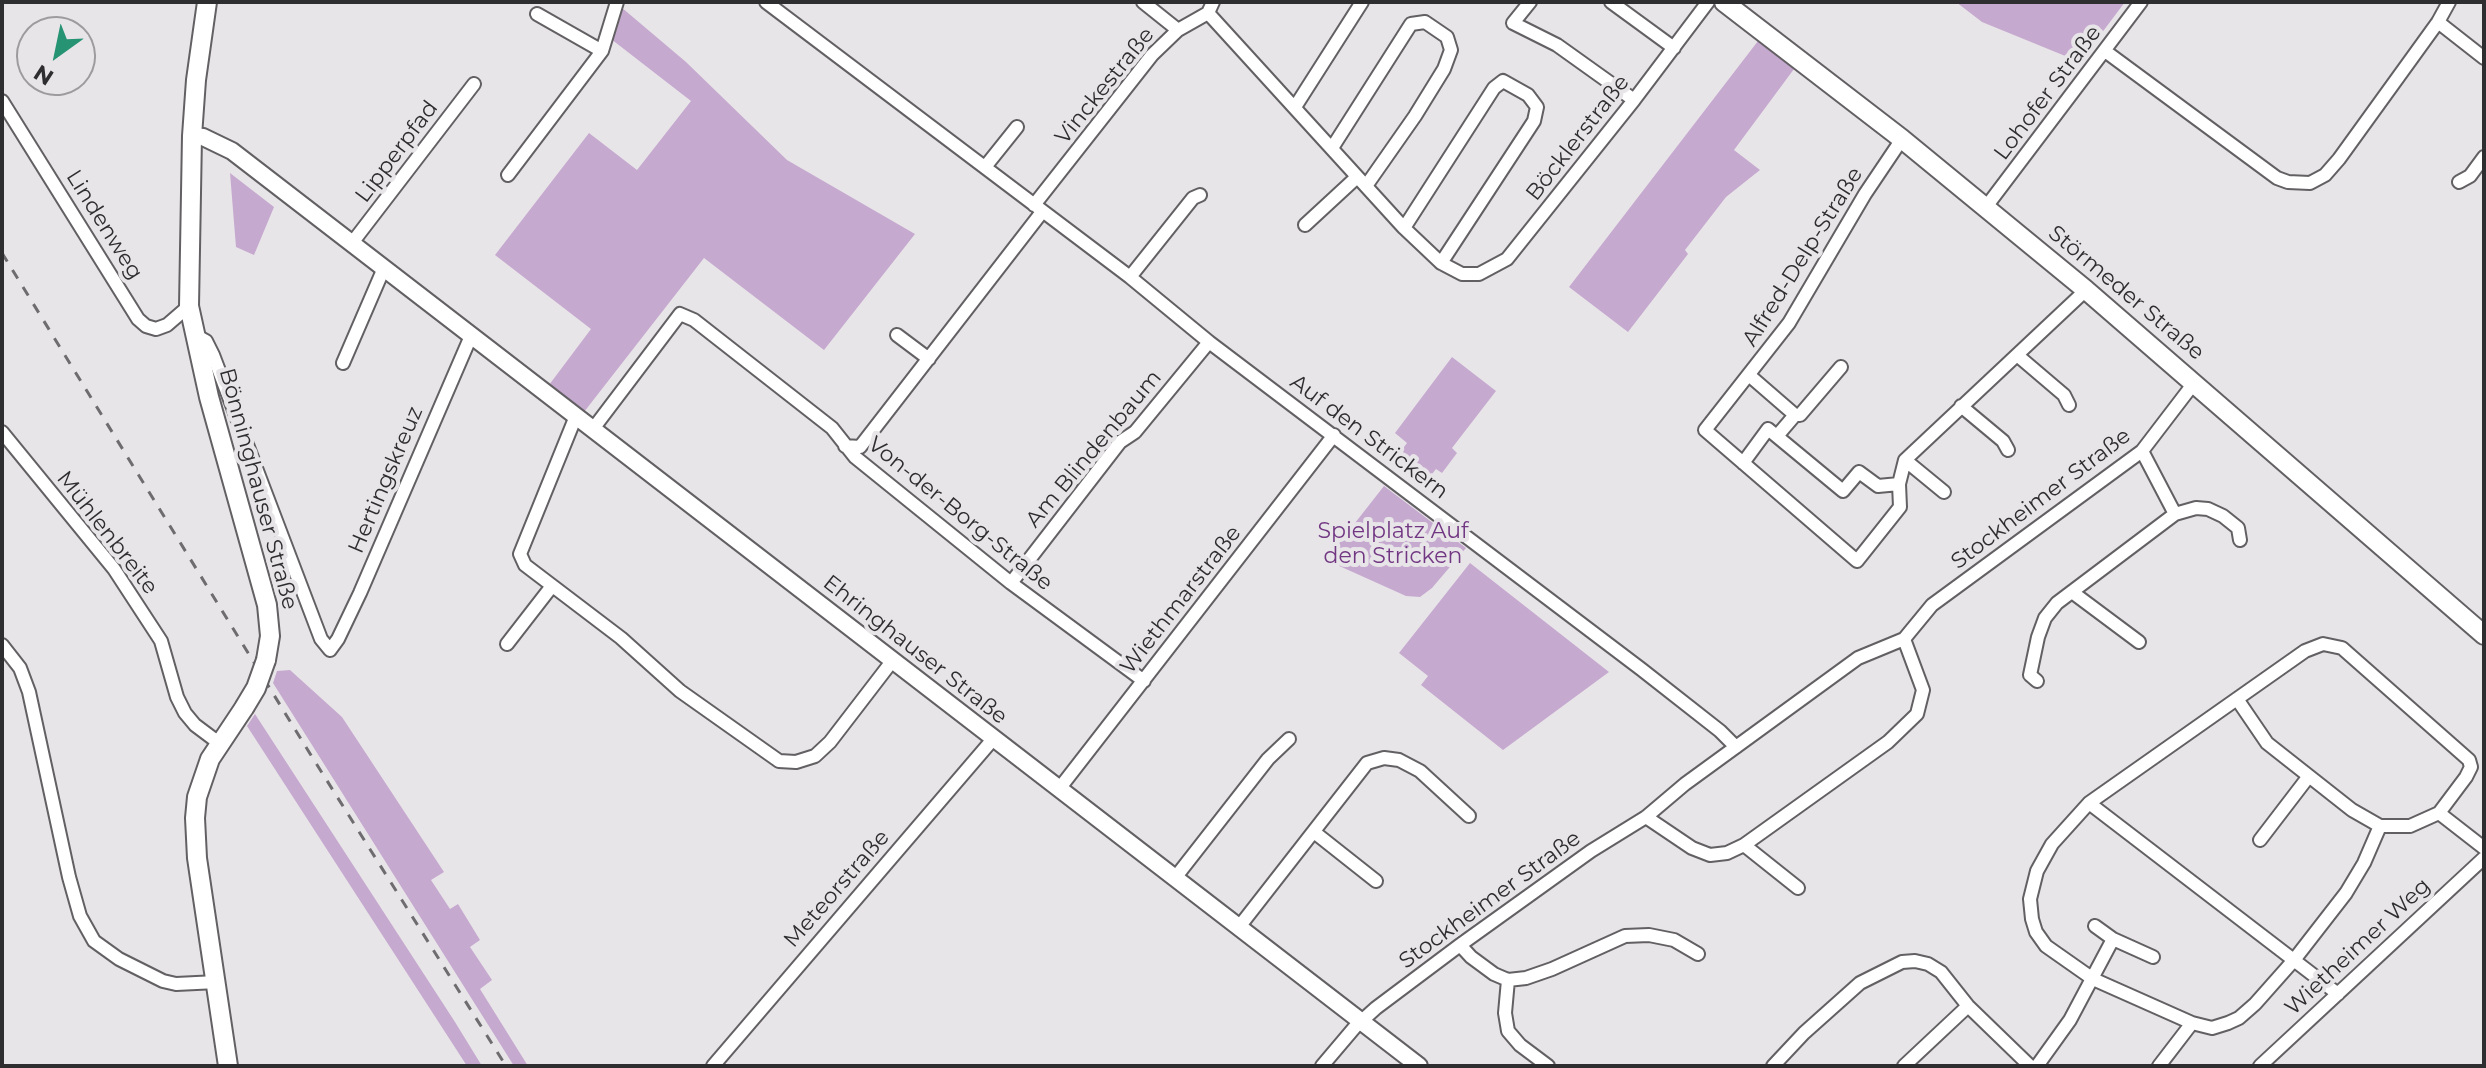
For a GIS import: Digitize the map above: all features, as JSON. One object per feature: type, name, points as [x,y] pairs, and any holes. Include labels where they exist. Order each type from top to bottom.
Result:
[{"type":"main road","name":"Bönninghauser Straße","points":[[207,2],[192,136],[189,306],[193,334],[267,605],[270,636],[256,688],[219,743],[202,779],[195,818],[197,858],[228,1066]]},
{"type":"main road","name":"Störmeder Straße","points":[[1724,2],[1902,139],[2086,290],[2484,635]]},
{"type":"street","points":[[508,175],[602,51],[617,2]]},
{"type":"street","name":"Auf den Strickern","points":[[766,2],[1130,277],[1209,342],[1652,678],[1736,747]]},
{"type":"street","points":[[1143,2],[1178,30]]},
{"type":"street","points":[[1295,107],[1362,2]]},
{"type":"street","points":[[1530,2],[1513,23],[1557,45],[1634,100]]},
{"type":"street","points":[[1611,2],[1674,48]]},
{"type":"street","name":"Böcklerstraße","points":[[1441,263],[1462,274],[1479,274],[1507,259],[1708,2]]},
{"type":"street","name":"Lohofer Straße","points":[[1986,207],[2141,2]]},
{"type":"street","points":[[2105,51],[2277,178],[2310,183],[2325,175],[2339,159],[2438,22],[2449,2]]},
{"type":"street","points":[[1211,7],[1361,182],[1404,228],[1441,263],[1523,142],[1534,121],[1537,107],[1515,86],[1503,81],[1494,88],[1404,228]]},
{"type":"street","name":"Vinckestraße","points":[[845,446],[860,447],[929,359],[1152,55],[1178,30],[1211,7]]},
{"type":"street","points":[[537,14],[602,51]]},
{"type":"street","points":[[1305,225],[1361,182],[1415,116],[1444,69],[1451,50],[1447,37],[1425,22],[1411,24],[1332,148]]},
{"type":"street","points":[[2438,22],[2484,58]]},
{"type":"street","name":"Lipperpfad","points":[[352,243],[474,84]]},
{"type":"street","name":"Lindenweg","points":[[2,101],[138,319],[156,329],[167,325],[189,306]]},
{"type":"street","points":[[985,167],[1017,127]]},
{"type":"street","name":"Ehringhauser Straße","points":[[192,136],[211,140],[232,151],[1419,1066]]},
{"type":"street","name":"Alfred-Delp-Straße","points":[[1743,463],[1705,430],[1789,323],[1865,194],[1902,139]]},
{"type":"street","points":[[2459,182],[2470,176],[2484,157]]},
{"type":"street","points":[[1130,277],[1193,198],[1200,195]]},
{"type":"street","points":[[343,363],[384,268]]},
{"type":"street","points":[[1899,484],[1878,486],[1859,472],[1843,491],[1768,429],[1743,463],[1857,561],[1900,507],[1899,484],[1905,460],[2086,290]]},
{"type":"street","name":"Von-der-Borg-Straße","points":[[593,429],[680,314],[694,320],[832,428],[855,457],[1011,583],[1144,681]]},
{"type":"street","name":"Hertingskreuz","points":[[193,334],[206,341],[213,355],[321,639],[330,650],[338,639],[471,336]]},
{"type":"street","points":[[897,335],[929,359]]},
{"type":"street","name":"Am Blindenbaum","points":[[1011,583],[1120,442],[1135,432],[1209,342]]},
{"type":"street","points":[[2017,355],[2064,395],[2069,405]]},
{"type":"street","points":[[1777,436],[1795,415],[1800,415],[1841,367]]},
{"type":"street","points":[[1750,376],[1795,415]]},
{"type":"street","name":"Stockheimer Straße","points":[[1322,1066],[1362,1022],[1460,945],[1591,851],[1646,817],[1685,784],[1858,658],[1904,639],[1932,605],[2142,451],[2194,383]]},
{"type":"street","points":[[1961,406],[2003,441],[2008,450]]},
{"type":"street","points":[[576,416],[520,554],[525,565],[621,638],[680,691],[779,761],[796,762],[815,756],[830,742],[893,660]]},
{"type":"street","name":"Wiethmarstraße","points":[[1059,789],[1334,435]]},
{"type":"street","name":"Mühlenbreite","points":[[3,437],[114,569],[161,641],[177,697],[185,713],[219,743]]},
{"type":"street","points":[[2142,451],[2175,514]]},
{"type":"street","points":[[1905,460],[1944,492]]},
{"type":"street","points":[[2037,681],[2030,675],[2038,637],[2045,618],[2057,603],[2175,514],[2196,508],[2208,509],[2238,528],[2240,540]]},
{"type":"street","points":[[507,644],[552,586]]},
{"type":"street","points":[[2072,592],[2139,642]]},
{"type":"street","points":[[1646,817],[1692,848],[1710,855],[1727,853],[1744,845],[1888,742],[1917,714],[1923,690],[1904,639]]},
{"type":"street","points":[[2237,699],[2267,743],[2352,810],[2380,826],[2410,826],[2439,813],[2471,767],[2469,760],[2342,648],[2323,644],[2305,651],[2089,803],[2052,844],[2037,871],[2030,899],[2036,932],[2046,946],[2093,979],[2189,1028],[2212,1028],[2239,1018],[2294,960],[2346,893],[2364,863],[2380,826]]},
{"type":"street","points":[[2,645],[20,668],[29,692],[69,877],[80,916],[94,941],[119,959],[163,981],[176,984],[217,982]]},
{"type":"street","name":"Meteorstraße","points":[[713,1066],[994,738]]},
{"type":"street","points":[[1175,878],[1268,759],[1289,739]]},
{"type":"street","points":[[1239,927],[1367,763],[1384,758],[1399,760],[1420,771],[1469,816]]},
{"type":"street","points":[[2260,840],[2309,776]]},
{"type":"street","points":[[2089,803],[2338,994]]},
{"type":"street","points":[[2439,813],[2484,848]]},
{"type":"street","points":[[1314,832],[1376,881]]},
{"type":"street","points":[[1744,845],[1798,888]]},
{"type":"street","name":"Wietheimer Weg","points":[[2260,1066],[2484,858]]},
{"type":"street","points":[[2095,926],[2113,939],[2153,957]]},
{"type":"street","points":[[1460,945],[1494,974],[1508,980],[1526,978],[1552,969],[1625,936],[1649,935],[1674,940],[1698,954]]},
{"type":"street","points":[[2037,1066],[2070,1020],[2113,939]]},
{"type":"street","points":[[1773,1066],[1804,1033],[1860,983],[1902,962],[1928,964],[1941,972],[1968,1006],[2030,1066]]},
{"type":"street","points":[[1508,980],[1505,1013],[1508,1031],[1520,1045],[1548,1066]]},
{"type":"street","points":[[1904,1066],[1968,1006]]},
{"type":"street","points":[[2159,1066],[2189,1028]]},
{"type":"green space","points":[[1956,2],[2125,2],[2080,62],[1982,22]]},
{"type":"green space","points":[[621,7],[686,62],[787,160],[915,234],[824,350],[704,258],[584,412],[549,385],[591,329],[495,255],[589,133],[637,170],[691,101],[611,39]]},
{"type":"green space","points":[[1758,41],[1794,69],[1734,150],[1760,170],[1726,197],[1685,250],[1688,254],[1628,332],[1569,287]]},
{"type":"green space","points":[[230,173],[274,207],[254,255],[236,247]]},
{"type":"green space","points":[[1452,357],[1496,391],[1452,448],[1457,453],[1442,473],[1436,469],[1428,479],[1415,469],[1418,464],[1401,451],[1407,443],[1395,433]]},
{"type":"green space","name":"Spielplatz Auf den Stricken","points":[[1384,486],[1466,548],[1432,588],[1420,597],[1406,596],[1326,560]]},
{"type":"green space","points":[[1470,563],[1609,672],[1503,750],[1421,685],[1428,676],[1399,653]]},
{"type":"green space","points":[[290,670],[342,717],[444,872],[431,880],[450,909],[458,904],[480,940],[470,947],[492,980],[480,989],[528,1066],[514,1066],[273,683],[277,671]]},
{"type":"green space","points":[[255,714],[482,1066],[467,1066],[247,726]]},
{"type":"railway","points":[[2,253],[506,1066]]}]
